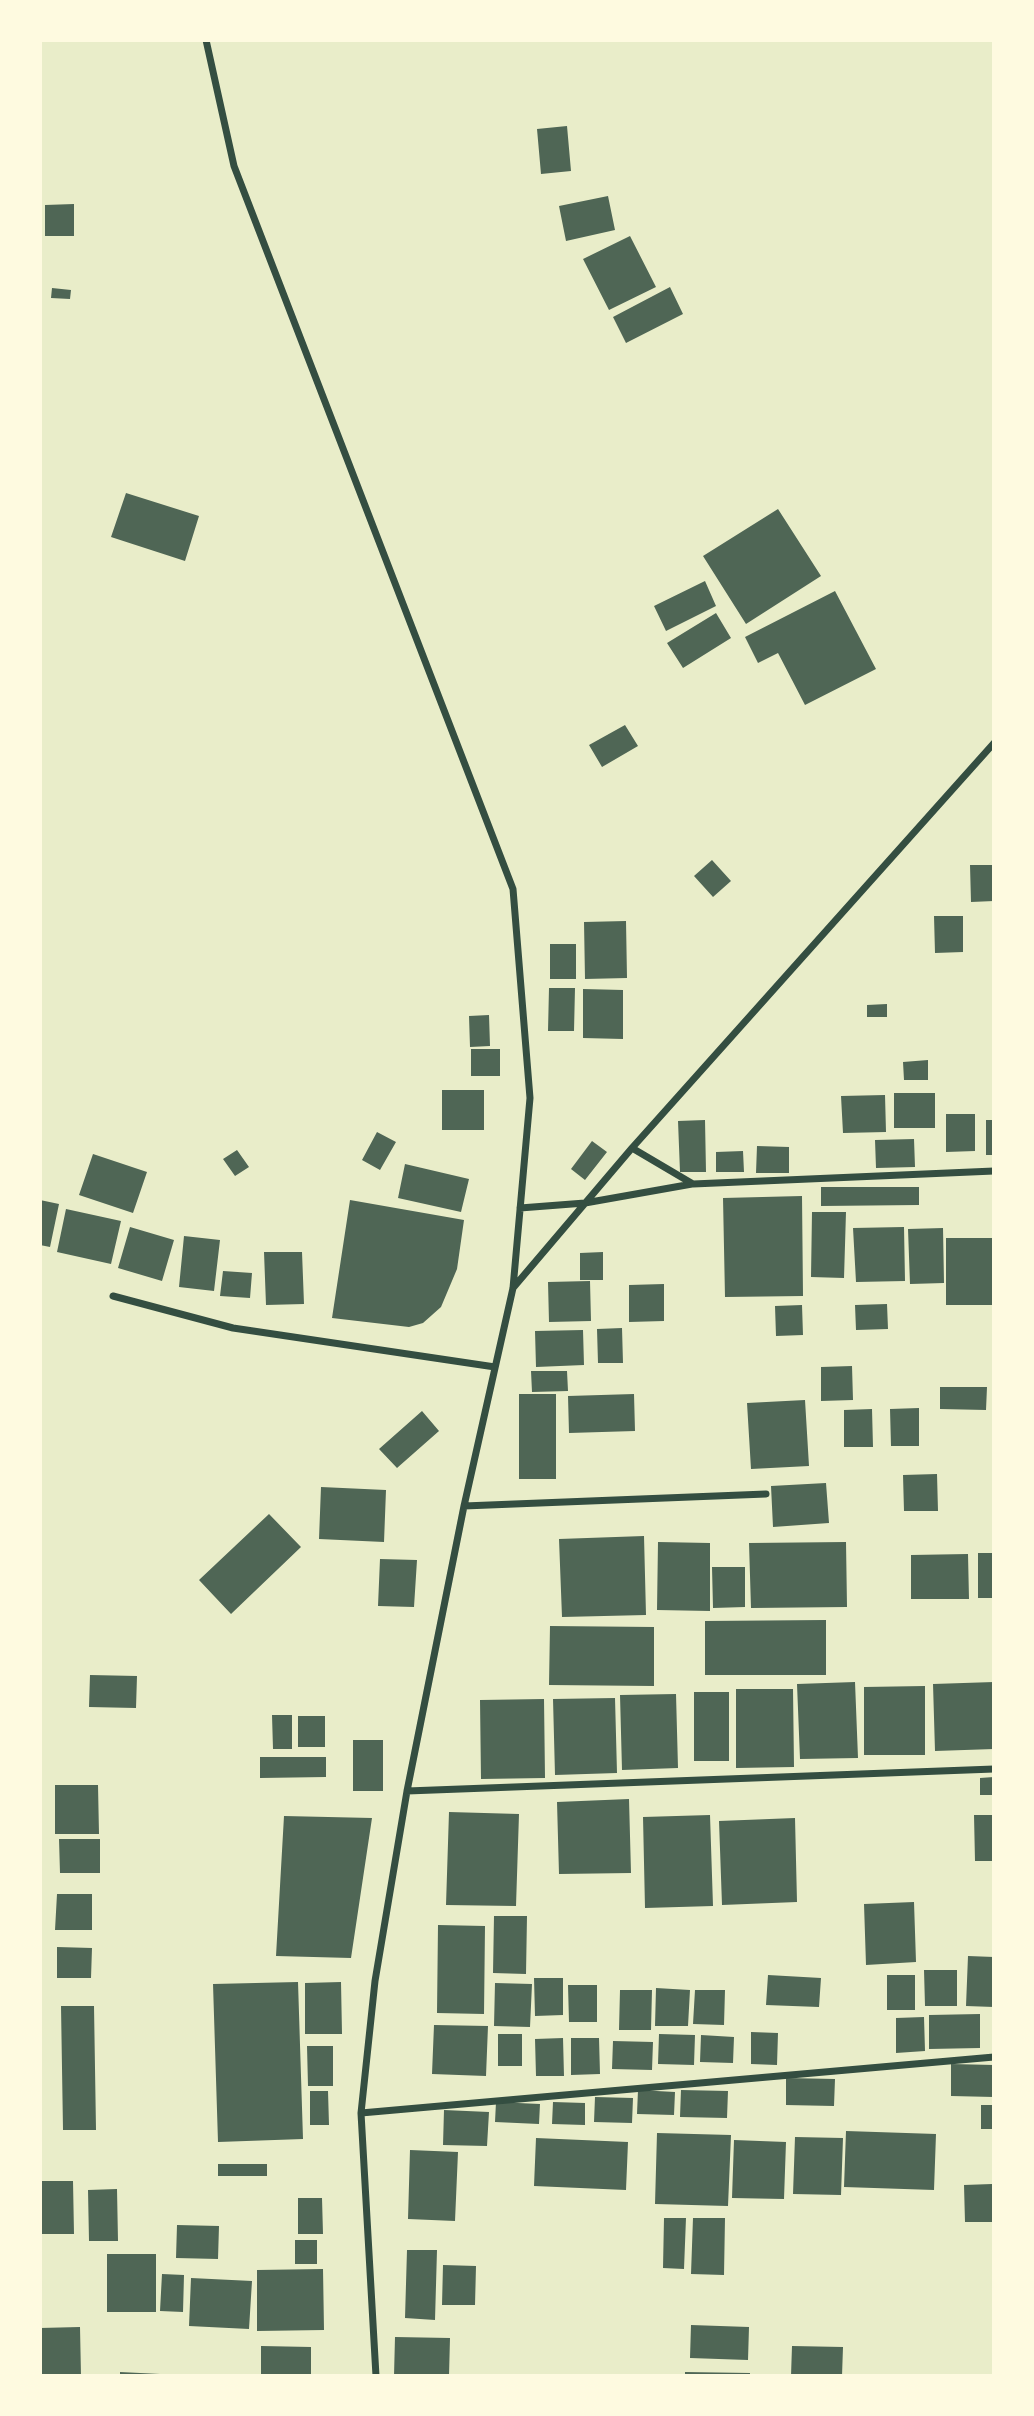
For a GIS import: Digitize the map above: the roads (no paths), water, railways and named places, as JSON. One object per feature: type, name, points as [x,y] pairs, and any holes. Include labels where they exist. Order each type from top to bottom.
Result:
[{"type":"street","points":[[206,40],[234,166],[513,889],[530,1098],[513,1288],[464,1506],[407,1791],[375,1981],[361,2113],[376,2376]]},
{"type":"street","points":[[513,1288],[632,1148],[994,743]]},
{"type":"street","points":[[632,1148],[693,1184]]},
{"type":"street","points":[[520,1208],[585,1203],[693,1184],[994,1171]]},
{"type":"street","points":[[113,1296],[233,1328],[495,1367]]},
{"type":"street","points":[[464,1506],[766,1494]]},
{"type":"street","points":[[407,1791],[994,1769]]},
{"type":"street","points":[[361,2113],[994,2057]]}]
